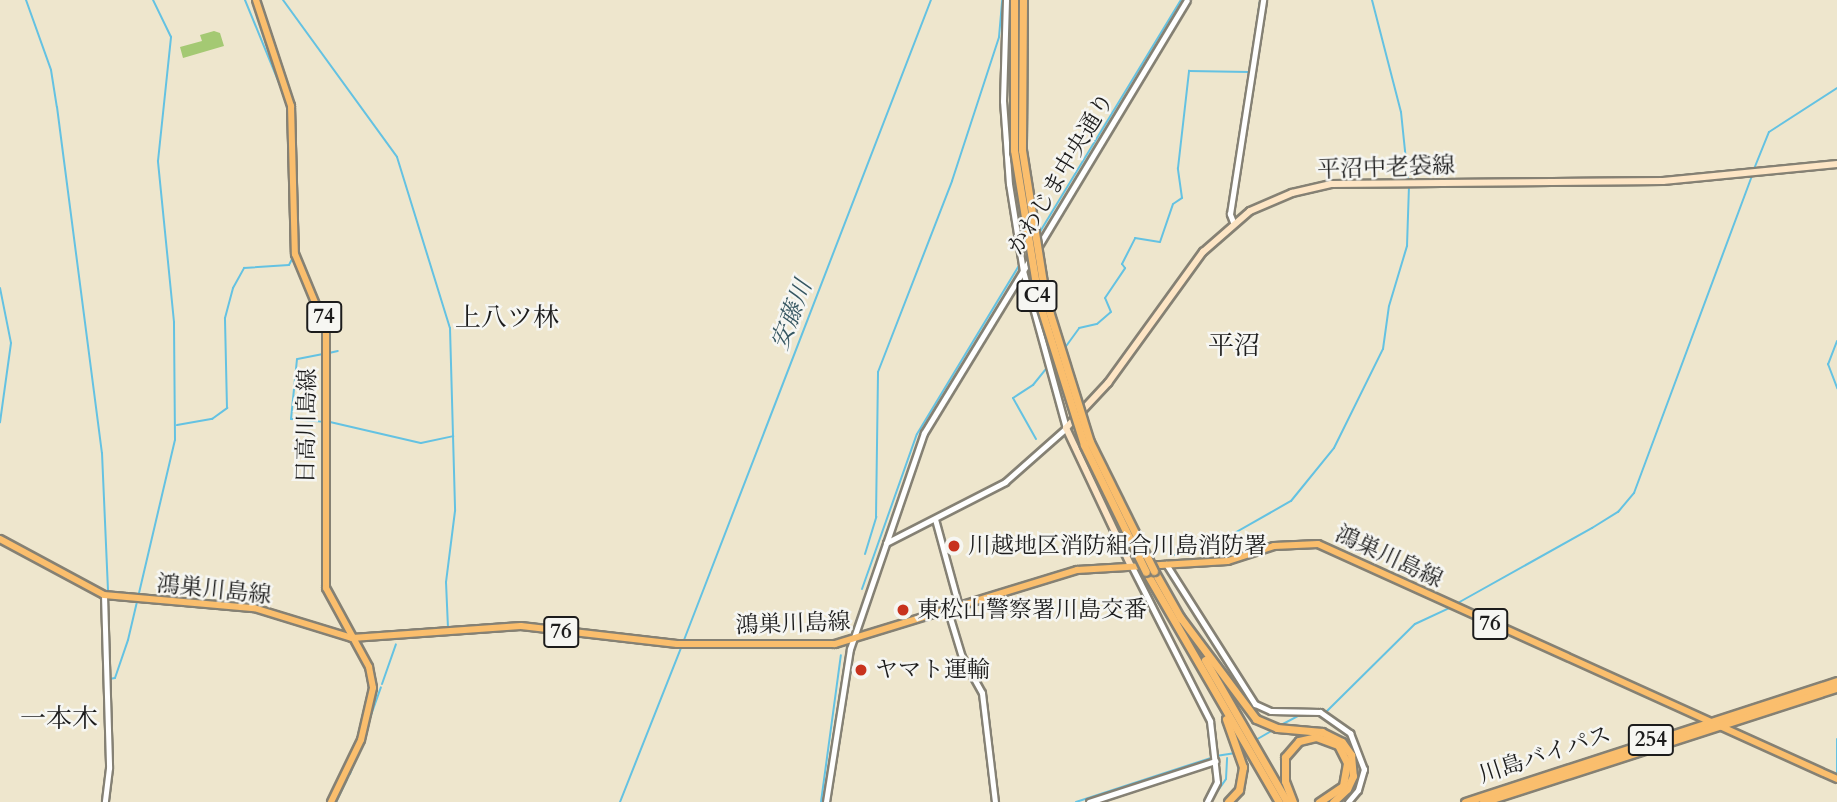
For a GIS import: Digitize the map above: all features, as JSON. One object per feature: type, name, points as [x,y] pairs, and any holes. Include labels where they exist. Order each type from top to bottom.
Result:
[{"type":"highway","name":"C4","points":[[1014,0],[1014,150],[1039,302],[1084,445],[1223,706],[1285,800]]},
{"type":"highway","name":"C4","points":[[1023,0],[1022,150],[1046,301],[1090,442],[1150,572],[1180,617],[1249,744]]},
{"type":"highway","points":[[1180,617],[1243,708],[1275,728],[1322,732],[1348,750],[1353,776],[1348,789],[1333,802]]},
{"type":"highway","name":"川島バイパス","points":[[1465,802],[1709,720],[1837,681]]},
{"type":"highway","name":"川島バイパス","points":[[1483,802],[1837,688]]},
{"type":"highway","points":[[1223,706],[1243,767],[1239,789],[1228,802]]},
{"type":"highway","points":[[1285,800],[1285,757],[1299,741],[1324,738],[1345,755],[1348,771],[1337,793],[1319,802]]},
{"type":"main road","name":"日高川島線","points":[[256,0],[291,106],[295,254],[326,329],[325,576],[333,609],[369,667],[373,698],[361,740],[331,802]]},
{"type":"main road","name":"平沼中老袋線","points":[[1066,428],[1108,383],[1192,265],[1233,222],[1278,197],[1331,184],[1663,181],[1837,164]]},
{"type":"main road","points":[[1066,428],[1130,564]]},
{"type":"main road","name":"鴻巣川島線","points":[[0,539],[104,595],[254,608],[352,639],[511,626],[649,644],[852,641],[1077,570],[1130,564],[1228,561],[1274,546],[1328,545],[1473,616],[1837,779]]},
{"type":"street","points":[[886,543],[1005,482],[1066,428],[1023,271],[1004,131],[1006,0]]},
{"type":"street","name":"かわじま中央通り","points":[[826,802],[852,641],[928,425],[1187,0]]},
{"type":"street","points":[[1233,222],[1230,214],[1243,157],[1263,0]]},
{"type":"street","points":[[935,519],[959,607]]},
{"type":"street","points":[[1165,562],[1255,704],[1271,711],[1320,712],[1357,742],[1364,769],[1358,790],[1348,802]]},
{"type":"street","points":[[1130,564],[1207,714],[1217,782],[1208,800]]},
{"type":"street","points":[[104,595],[108,768],[105,802]]},
{"type":"street","points":[[948,611],[962,657],[982,693],[996,802]]},
{"type":"street","points":[[1090,802],[1214,758]]},
{"type":"green space","points":[[214,31],[220,33],[224,46],[183,58],[180,47],[202,41],[200,35]]},
{"type":"waterway","points":[[26,0],[51,70],[57,107],[102,453],[108,593]]},
{"type":"waterway","points":[[109,679],[115,678],[128,640],[175,440],[174,322],[158,161],[171,37],[153,0]]},
{"type":"waterway","points":[[245,0],[284,95]]},
{"type":"waterway","points":[[283,0],[397,157],[450,328],[455,511],[446,582],[448,628]]},
{"type":"waterway","name":"安藤川","points":[[684,640],[931,0]]},
{"type":"waterway","points":[[865,554],[876,517],[878,372],[952,181],[999,37],[1002,0]]},
{"type":"waterway","points":[[1038,235],[1181,0]]},
{"type":"waterway","points":[[1257,22],[1260,0]]},
{"type":"waterway","points":[[1372,0],[1401,112],[1408,180]]},
{"type":"waterway","points":[[1064,349],[1079,328],[1097,324],[1111,312],[1105,298],[1125,268],[1122,264],[1135,238],[1160,242],[1173,204],[1182,198],[1178,168],[1189,71],[1249,72]]},
{"type":"waterway","points":[[1754,169],[1769,132],[1837,88]]},
{"type":"waterway","points":[[286,101],[288,112]]},
{"type":"waterway","points":[[290,174],[292,252]]},
{"type":"waterway","points":[[1456,604],[1618,512],[1634,493],[1752,175]]},
{"type":"waterway","points":[[1175,555],[1224,539],[1291,501],[1334,448],[1383,349],[1389,306],[1407,246],[1409,185]]},
{"type":"waterway","points":[[177,425],[212,419],[227,408],[225,318],[233,288],[244,268],[289,265],[293,257]]},
{"type":"waterway","points":[[862,589],[917,434],[1020,264]]},
{"type":"waterway","points":[[0,288],[11,343],[0,422]]},
{"type":"waterway","points":[[1837,341],[1828,364],[1837,388]]},
{"type":"waterway","points":[[329,353],[338,351]]},
{"type":"waterway","points":[[323,354],[297,359],[291,419],[324,422]]},
{"type":"waterway","points":[[1036,439],[1013,398],[1033,385],[1046,369]]},
{"type":"waterway","points":[[330,422],[421,443],[453,436]]},
{"type":"waterway","points":[[107,618],[108,599]]},
{"type":"waterway","points":[[1326,712],[1415,624],[1451,607]]},
{"type":"waterway","points":[[382,684],[396,644]]},
{"type":"waterway","name":"安藤川","points":[[620,802],[681,648]]},
{"type":"waterway","points":[[821,802],[841,655]]},
{"type":"waterway","points":[[350,774],[381,687]]},
{"type":"waterway","points":[[1281,725],[1298,716],[1322,716]]},
{"type":"waterway","points":[[109,802],[110,718]]},
{"type":"waterway","points":[[1254,741],[1273,730]]},
{"type":"waterway","points":[[1837,739],[1837,775]]},
{"type":"waterway","points":[[1216,756],[1234,753]]},
{"type":"waterway","points":[[1076,802],[1211,758]]},
{"type":"waterway","points":[[1212,799],[1226,779],[1227,758]]},
{"type":"waterway","points":[[336,802],[347,779]]},
{"type":"place","name":"川越地区消防組合川島消防署","points":[[954,546]]},
{"type":"place","name":"東松山警察署川島交番","points":[[903,610]]},
{"type":"place","name":"ヤマト運輸","points":[[861,670]]},
{"type":"district","name":"上八ツ林","points":[[507,318]]},
{"type":"district","name":"平沼","points":[[1234,346]]},
{"type":"district","name":"一本木","points":[[59,719]]}]
